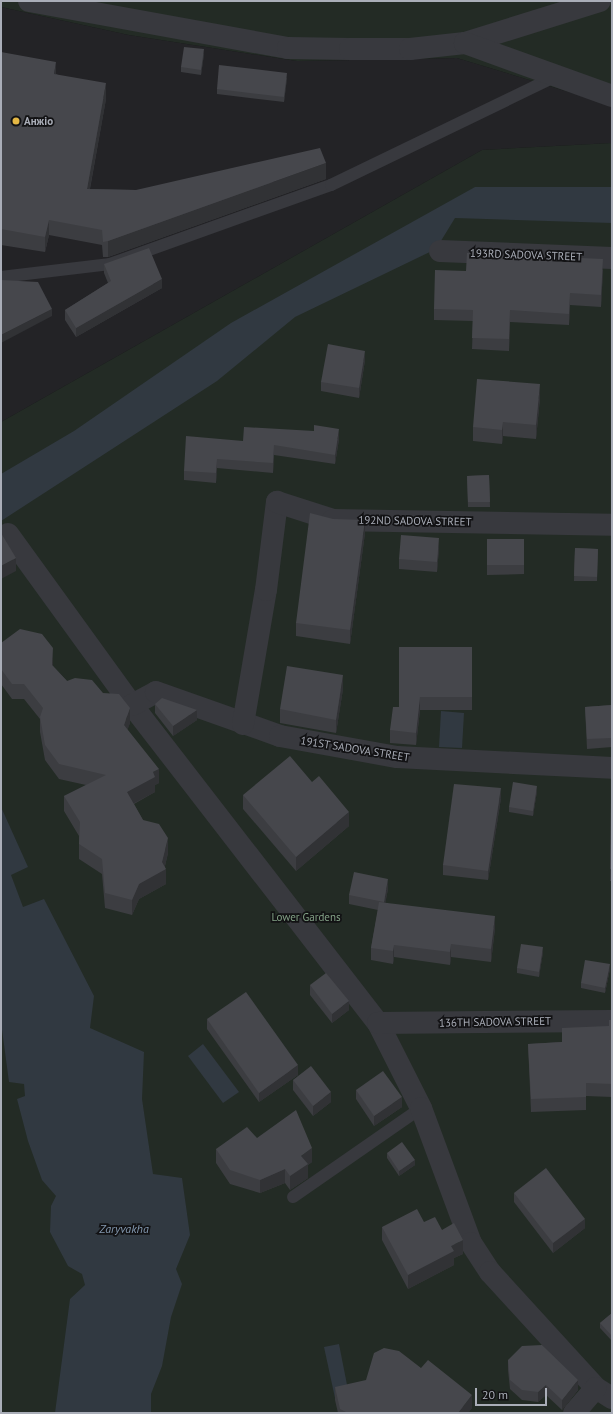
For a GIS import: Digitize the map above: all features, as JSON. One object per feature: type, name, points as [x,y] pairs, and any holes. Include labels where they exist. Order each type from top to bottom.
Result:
[{"type":"street","points":[[29,1],[288,48],[410,49],[465,43],[600,1]]},
{"type":"street","points":[[465,43],[612,96]]},
{"type":"street","name":"193RD SADOVA STREET","points":[[440,251],[612,258]]},
{"type":"street","name":"192ND SADOVA STREET","points":[[243,724],[266,590],[277,502],[333,520],[612,525]]},
{"type":"street","points":[[8,534],[132,704],[378,1023],[421,1108],[471,1244],[516,1304],[604,1393],[574,1413]]},
{"type":"street","name":"191ST SADOVA STREET","points":[[132,704],[156,692],[280,736],[397,757],[612,768]]},
{"type":"street","name":"136TH SADOVA STREET","points":[[378,1023],[612,1021]]},
{"type":"lane","points":[[1,277],[110,264],[331,185],[556,76]]},
{"type":"lane","points":[[293,1197],[421,1108]]},
{"type":"shaded area","points":[[1,7],[129,35],[297,61],[457,58],[612,105],[612,143],[482,150],[1,422]]},
{"type":"green space","points":[[1,1],[612,1],[612,105],[457,58],[297,61],[129,35],[1,7]]},
{"type":"green space","name":"Lower Gardens","points":[[612,143],[612,1413],[1,1413],[1,422],[482,150]]},
{"type":"water","points":[[475,187],[612,187],[612,223],[455,218],[436,249],[295,317],[217,381],[1,521],[1,474],[74,431],[231,323]]},
{"type":"water","points":[[441,711],[464,713],[462,748],[439,747]]},
{"type":"water","name":"Zaryvakha","points":[[1,807],[28,867],[11,875],[23,907],[44,899],[94,996],[90,1028],[144,1052],[142,1099],[153,1174],[182,1178],[190,1235],[176,1269],[182,1284],[171,1317],[162,1366],[151,1394],[151,1413],[55,1413],[70,1299],[85,1285],[82,1274],[68,1266],[50,1232],[51,1206],[56,1196],[42,1180],[28,1141],[17,1099],[25,1096],[24,1084],[9,1082],[1,1022]]},
{"type":"water","points":[[203,1044],[239,1092],[223,1103],[188,1056]]},
{"type":"water","points":[[339,1344],[349,1395],[335,1398],[324,1347]]},
{"type":"building","points":[[184,47],[204,49],[201,70],[181,67]]},
{"type":"building","points":[[1,52],[56,62],[54,74],[106,83],[87,189],[136,190],[320,148],[326,163],[108,241],[103,242],[102,230],[49,220],[45,237],[1,229]]},
{"type":"building","points":[[219,65],[287,73],[284,97],[217,89]]},
{"type":"building","points":[[149,248],[162,279],[76,328],[65,310],[111,281],[104,264]]},
{"type":"building","points":[[467,253],[603,259],[601,295],[570,293],[569,314],[510,310],[509,339],[472,338],[473,310],[434,309],[435,270],[466,271]]},
{"type":"building","points":[[1,280],[38,282],[52,309],[1,335]]},
{"type":"building","points":[[328,344],[365,351],[359,388],[321,382]]},
{"type":"building","points":[[477,379],[540,384],[536,425],[503,422],[502,430],[473,427]]},
{"type":"building","points":[[314,425],[339,429],[335,455],[274,445],[273,463],[217,459],[216,473],[184,471],[186,436],[243,441],[244,427],[314,431]]},
{"type":"building","points":[[489,475],[490,502],[468,502],[467,476]]},
{"type":"building","points":[[310,513],[333,519],[365,520],[350,630],[296,623]]},
{"type":"building","points":[[1,533],[16,558],[1,566]]},
{"type":"building","points":[[401,535],[439,538],[437,562],[399,559]]},
{"type":"building","points":[[487,539],[524,539],[524,565],[487,565]]},
{"type":"building","points":[[575,548],[598,549],[597,577],[574,576]]},
{"type":"building","points":[[20,629],[42,634],[53,648],[52,665],[67,681],[75,678],[92,680],[103,693],[119,694],[130,708],[124,725],[159,769],[153,772],[155,777],[127,792],[143,820],[159,824],[168,838],[162,862],[166,869],[139,884],[132,900],[105,893],[102,859],[79,844],[80,822],[64,796],[106,775],[59,764],[45,745],[40,717],[43,708],[24,684],[12,684],[1,669],[1,643]]},
{"type":"building","points":[[399,647],[472,647],[472,697],[420,697],[416,733],[390,730],[393,707],[399,707]]},
{"type":"building","points":[[287,666],[343,675],[336,720],[280,709]]},
{"type":"building","points":[[162,698],[197,710],[173,726],[155,704]]},
{"type":"building","points":[[612,705],[612,738],[587,739],[585,707]]},
{"type":"building","points":[[290,756],[312,782],[319,776],[349,812],[296,857],[243,795]]},
{"type":"building","points":[[513,782],[537,786],[533,811],[509,807]]},
{"type":"building","points":[[454,784],[501,788],[488,871],[443,865]]},
{"type":"building","points":[[611,797],[612,869],[610,869]]},
{"type":"building","points":[[354,872],[388,879],[384,902],[349,895]]},
{"type":"building","points":[[379,902],[495,916],[491,949],[451,944],[450,952],[394,945],[393,951],[371,948]]},
{"type":"building","points":[[521,944],[543,947],[539,972],[517,968]]},
{"type":"building","points":[[585,960],[610,964],[605,988],[581,983]]},
{"type":"building","points":[[326,973],[349,1001],[332,1014],[310,985]]},
{"type":"building","points":[[246,992],[298,1065],[259,1093],[207,1019]]},
{"type":"building","points":[[609,1020],[612,1020],[612,1084],[586,1083],[586,1097],[531,1099],[528,1044],[562,1042],[562,1028],[609,1026]]},
{"type":"building","points":[[311,1066],[331,1092],[313,1106],[293,1080]]},
{"type":"building","points":[[383,1071],[402,1097],[374,1116],[356,1090]]},
{"type":"building","points":[[296,1110],[312,1148],[301,1156],[308,1164],[290,1176],[285,1169],[260,1180],[230,1170],[216,1149],[247,1127],[257,1138]]},
{"type":"building","points":[[402,1142],[415,1160],[399,1171],[387,1153]]},
{"type":"building","points":[[546,1168],[585,1219],[553,1243],[514,1193]]},
{"type":"building","points":[[417,1209],[424,1222],[435,1217],[442,1230],[454,1223],[463,1240],[451,1246],[454,1251],[408,1275],[382,1227]]},
{"type":"building","points":[[612,1313],[612,1336],[600,1323]]},
{"type":"building","points":[[542,1345],[578,1380],[562,1400],[546,1385],[538,1392],[522,1390],[510,1380],[508,1360],[522,1346]]},
{"type":"building","points":[[384,1348],[399,1351],[421,1368],[428,1360],[472,1395],[458,1413],[348,1413],[340,1409],[335,1387],[366,1380],[374,1353]]},
{"type":"place","name":"Анжіо","points":[[16,121]]}]
